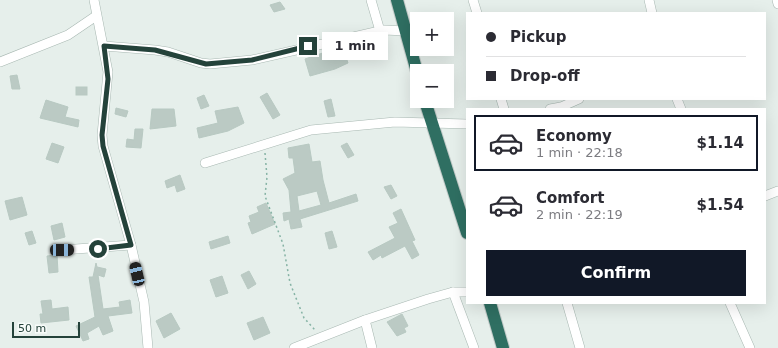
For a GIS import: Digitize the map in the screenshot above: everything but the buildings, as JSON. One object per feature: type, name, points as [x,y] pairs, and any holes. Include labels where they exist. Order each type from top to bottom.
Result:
[{"type":"highway","points":[[397,0],[415,64]]},
{"type":"highway","points":[[427,108],[466,230]]},
{"type":"highway","points":[[490,304],[503,348]]},
{"type":"street","points":[[94,0],[96,16],[104,46],[108,79],[102,135],[103,146],[131,245],[144,302],[148,348]]},
{"type":"street","points":[[371,0],[380,31]]},
{"type":"street","points":[[473,0],[477,12]]},
{"type":"street","points":[[649,0],[652,12]]},
{"type":"street","points":[[777,0],[778,4]]},
{"type":"street","points":[[0,62],[68,35],[96,16]]},
{"type":"street","points":[[104,46],[168,52],[201,64],[210,64],[252,60],[380,31],[406,31]]},
{"type":"street","points":[[556,108],[577,100]]},
{"type":"street","points":[[205,163],[311,130],[395,122],[466,124]]},
{"type":"street","points":[[766,196],[778,191]]},
{"type":"street","points":[[62,250],[131,245]]},
{"type":"street","points":[[453,292],[474,348]]},
{"type":"street","points":[[294,348],[308,346],[365,320],[453,292],[466,292]]},
{"type":"street","points":[[567,304],[580,348]]},
{"type":"street","points":[[730,304],[750,348]]},
{"type":"street","points":[[365,320],[372,348]]},
{"type":"path","points":[[265,145],[267,177],[265,196],[282,244],[290,283],[304,318],[311,327],[325,337]]},
{"type":"route","points":[[98,249],[131,245],[104,154],[102,135],[107,102],[108,79],[104,46],[136,47],[168,52],[201,64],[252,60],[308,46]]}]
